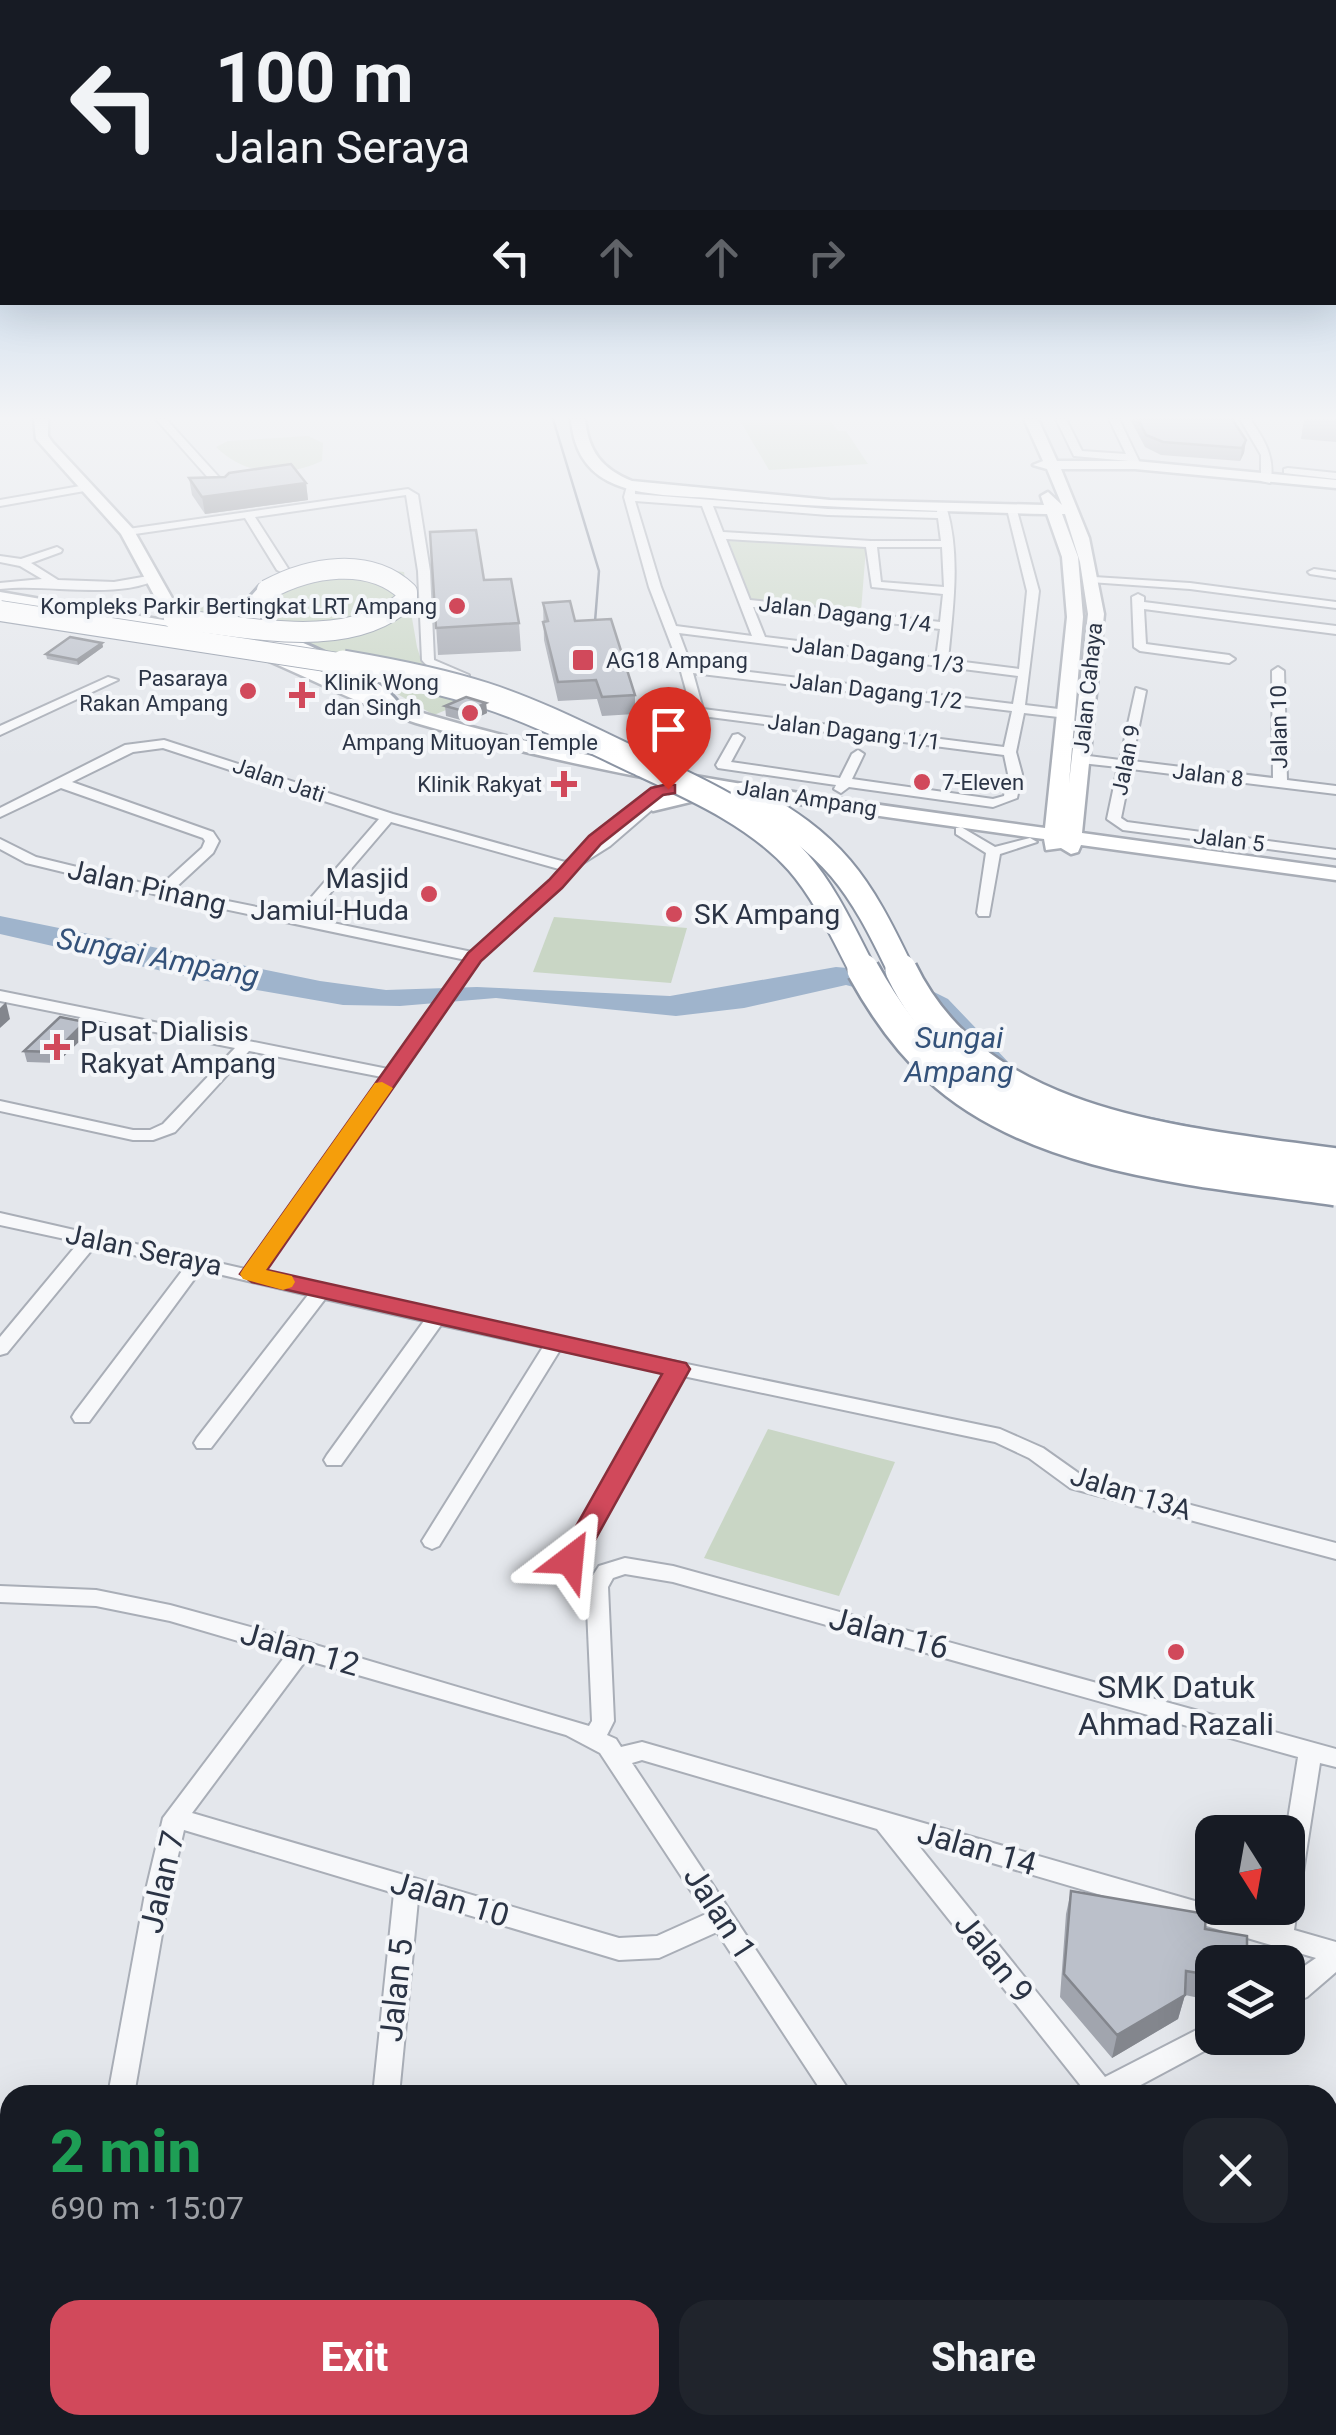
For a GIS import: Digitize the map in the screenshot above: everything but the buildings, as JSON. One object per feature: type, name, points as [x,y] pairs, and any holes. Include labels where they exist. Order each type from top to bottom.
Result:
[{"type":"highway","points":[[105,614],[330,629],[384,619],[407,599],[396,580],[366,571],[313,572],[266,590],[247,613],[248,621],[256,631],[311,655],[380,695],[388,705]]},
{"type":"highway","points":[[0,598],[251,634],[460,674],[690,766],[801,830],[856,882],[924,1012],[958,1051],[993,1074],[1024,1092],[1123,1129],[1336,1164]]},
{"type":"highway","points":[[0,609],[390,671],[472,691],[557,725],[652,768],[747,819],[796,858],[825,895],[895,1024],[928,1063],[1001,1112],[1048,1134],[1133,1156],[1336,1190]]},
{"type":"main road","points":[[128,533],[170,610],[193,630]]},
{"type":"main road","name":"Jalan Cahaya","points":[[1060,533],[1074,580],[1059,796],[1065,837]]},
{"type":"main road","name":"Jalan Cahaya","points":[[1065,837],[1080,759],[1096,614],[1094,580],[1080,533]]},
{"type":"main road","name":"Jalan Ampang","points":[[0,598],[228,638],[458,731],[684,786],[834,803],[1030,842],[1116,835],[1336,874]]},
{"type":"main road","name":"Jalan Ampang","points":[[0,609],[176,636],[252,660],[452,737],[631,782],[662,781],[700,794],[1065,837],[1336,883]]},
{"type":"main road","points":[[631,782],[648,804],[700,794]]},
{"type":"main road","points":[[966,828],[1033,813],[1059,796]]},
{"type":"street","points":[[259,533],[283,570]]},
{"type":"street","points":[[418,533],[428,660],[440,670],[536,704]]},
{"type":"street","points":[[640,533],[654,587],[686,668],[698,712],[685,732]]},
{"type":"street","points":[[942,663],[949,590],[947,533]]},
{"type":"street","points":[[738,738],[723,765],[994,803],[1010,798],[1015,774],[1010,752],[1025,674],[1033,592],[1018,533]]},
{"type":"street","points":[[760,640],[718,535],[871,544],[949,544]]},
{"type":"street","points":[[871,544],[876,585],[949,590]]},
{"type":"street","points":[[0,574],[57,550]]},
{"type":"street","points":[[0,558],[21,562],[58,583]]},
{"type":"street","points":[[1314,572],[1336,575]]},
{"type":"street","points":[[0,586],[25,580],[112,588],[154,578]]},
{"type":"street","points":[[1094,580],[1336,605]]},
{"type":"street","points":[[1137,582],[1140,647],[1229,659]]},
{"type":"street","name":"Jalan Dagang 1/4","points":[[745,603],[946,626]]},
{"type":"street","points":[[1138,606],[1336,630]]},
{"type":"street","name":"Jalan Dagang 1/3","points":[[671,629],[1025,674]]},
{"type":"street","name":"Jalan Dagang 1/2","points":[[686,668],[1067,714]]},
{"type":"street","name":"Jalan 10","points":[[1278,672],[1280,784]]},
{"type":"street","points":[[0,731],[112,680]]},
{"type":"street","name":"Jalan 9","points":[[1116,835],[1114,819],[1140,691]]},
{"type":"street","name":"Jalan Dagang 1/1","points":[[698,712],[1010,752]]},
{"type":"street","name":"Jalan Jati","points":[[0,813],[130,748],[164,744],[388,817],[567,867]]},
{"type":"street","points":[[834,803],[858,754]]},
{"type":"street","name":"Jalan 8","points":[[1080,759],[1336,790]]},
{"type":"street","points":[[252,1274],[472,961],[556,884],[567,867],[648,804],[662,781]]},
{"type":"street","points":[[61,783],[208,835],[212,841],[208,850],[162,892]]},
{"type":"street","points":[[299,921],[388,817]]},
{"type":"street","points":[[966,828],[993,852]]},
{"type":"street","name":"Jalan 5","points":[[1116,835],[1336,854]]},
{"type":"street","points":[[993,852],[1030,842]]},
{"type":"street","name":"Jalan Pinang","points":[[0,843],[31,860],[472,961]]},
{"type":"street","points":[[984,913],[993,852]]},
{"type":"street","points":[[0,996],[392,1074]]},
{"type":"street","points":[[0,1106],[134,1135],[153,1135],[169,1128],[244,1047]]},
{"type":"street","name":"Jalan Seraya","points":[[0,1219],[554,1344],[758,1385]]},
{"type":"street","points":[[0,1349],[92,1238]]},
{"type":"street","points":[[82,1417],[198,1262]]},
{"type":"street","points":[[204,1443],[321,1291]]},
{"type":"street","points":[[334,1460],[436,1318]]},
{"type":"street","points":[[432,1541],[554,1344]]},
{"type":"street","points":[[570,1560],[678,1369]]},
{"type":"street","name":"Jalan 13A","points":[[758,1385],[1000,1436],[1036,1453],[1078,1483],[1336,1551]]},
{"type":"street","name":"Jalan 16","points":[[594,1738],[603,1721],[597,1586],[606,1572],[625,1566],[691,1579],[1336,1758]]},
{"type":"street","name":"Jalan 12","points":[[0,1594],[96,1598],[170,1613],[572,1728],[594,1738]]},
{"type":"street","name":"Jalan 7","points":[[123,2085],[157,1894],[176,1818],[302,1649]]},
{"type":"street","name":"Jalan 1","points":[[594,1738],[618,1757],[831,2085]]},
{"type":"street","name":"Jalan 14","points":[[618,1757],[642,1751],[1336,1955]]},
{"type":"street","points":[[1300,1815],[1310,1751]]},
{"type":"street","name":"Jalan 10","points":[[176,1818],[619,1949],[660,1947],[722,1918]]},
{"type":"street","name":"Jalan 9","points":[[884,1821],[1093,2085]]},
{"type":"street","name":"Jalan 5","points":[[387,2085],[406,1886]]},
{"type":"street","points":[[1283,1925],[1283,1945]]},
{"type":"street","points":[[1305,1982],[1336,1955]]},
{"type":"street","points":[[1117,2085],[1195,2043]]},
{"type":"green space","points":[[729,541],[866,548],[861,611],[750,600]]},
{"type":"green space","points":[[370,568],[404,572],[425,672],[491,691],[434,715],[331,656],[181,610],[246,599],[277,579]]},
{"type":"green space","points":[[554,917],[687,928],[671,983],[533,972]]},
{"type":"green space","points":[[768,1429],[895,1462],[839,1596],[704,1558]]},
{"type":"water","name":"Sungai Ampang","points":[[0,916],[320,981],[386,990],[477,987],[670,996],[836,967],[894,972],[948,999],[1012,1066],[1041,1088],[1081,1103],[1336,1154],[1050,1146],[861,989],[846,985],[744,1008],[676,1016],[496,998],[400,1006],[343,1005],[206,981],[0,934]]},
{"type":"tram line","points":[[587,533],[599,571],[593,647]]},
{"type":"slow traffic","points":[[283,1282],[252,1274],[382,1088]]},
{"type":"place","name":"Kompleks Parkir Bertingkat LRT Ampang","points":[[457,606]]},
{"type":"place","name":"AG18 Ampang","points":[[583,660]]},
{"type":"place","name":"Pasaraya Rakan Ampang","points":[[248,691]]},
{"type":"place","name":"Klinik Wong dan Singh","points":[[302,695]]},
{"type":"place","name":"Ampang Mituoyan Temple","points":[[470,713]]},
{"type":"place","name":"7-Eleven","points":[[922,782]]},
{"type":"place","name":"Klinik Rakyat","points":[[564,784]]},
{"type":"place","name":"Masjid Jamiul-Huda","points":[[429,894]]},
{"type":"place","name":"SK Ampang","points":[[674,914]]},
{"type":"place","name":"Pusat Dialisis Rakyat Ampang","points":[[57,1047]]},
{"type":"place","name":"SMK Datuk Ahmad Razali","points":[[1176,1652]]},
{"type":"route","points":[[570,1560],[678,1369],[252,1274],[474,957],[556,884],[567,867],[590,850],[595,840],[657,792],[668,789]]}]
